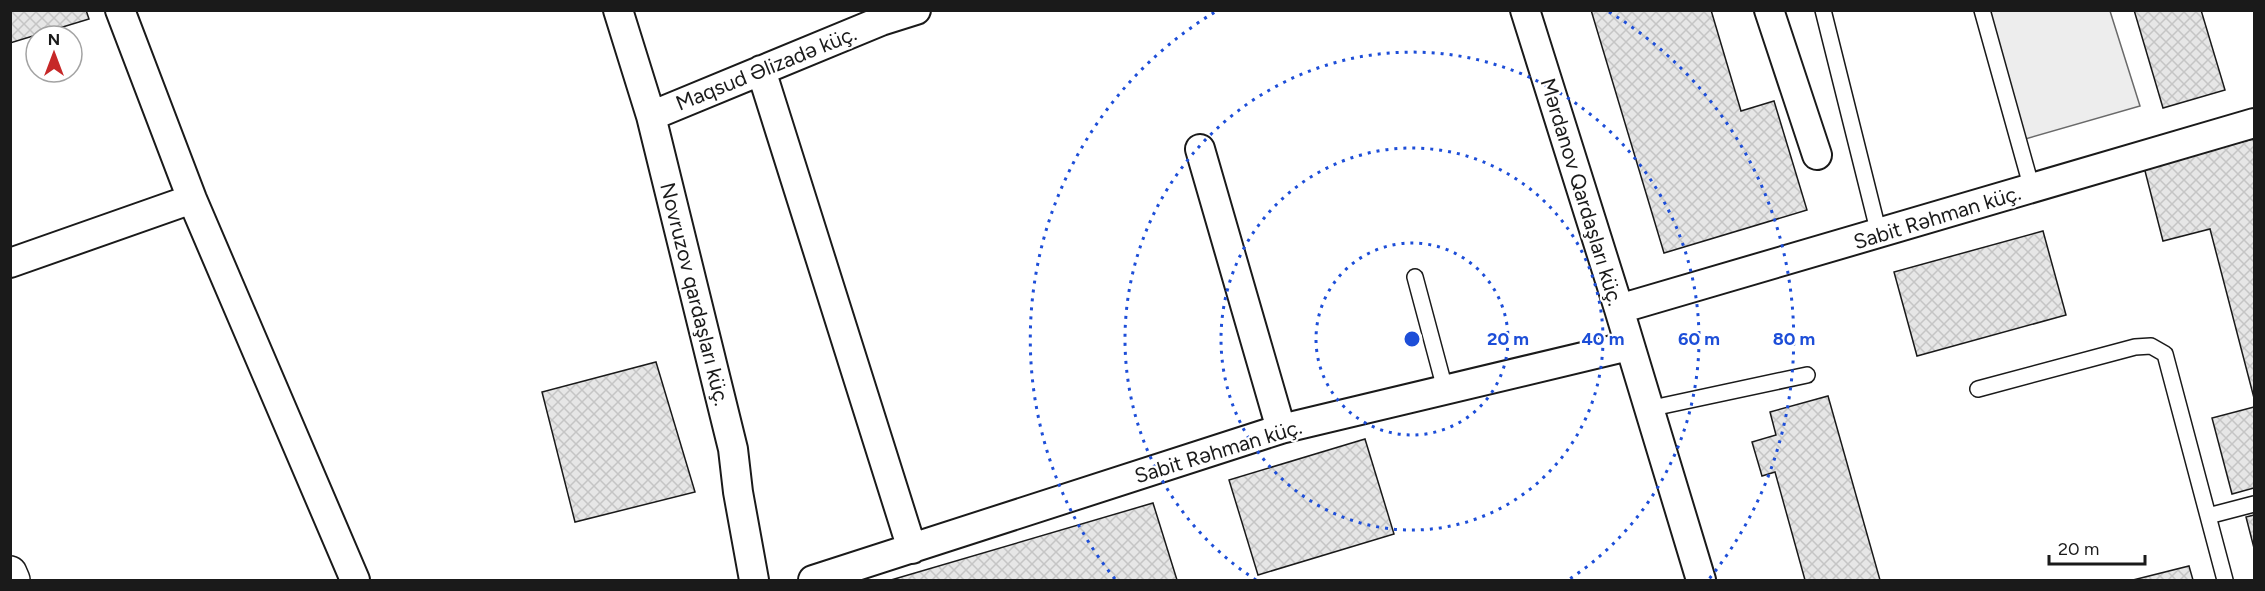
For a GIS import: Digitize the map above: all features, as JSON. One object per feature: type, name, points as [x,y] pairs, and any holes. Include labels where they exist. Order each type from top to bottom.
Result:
[{"type":"main road","points":[[10,573],[13,580]]},
{"type":"street","points":[[120,10],[192,199],[355,580]]},
{"type":"street","name":"Novruzov qardaşları küç.","points":[[618,10],[651,116],[733,449],[738,492],[754,580]]},
{"type":"street","name":"Maqsud Əlizadə küç.","points":[[651,116],[761,70],[880,16],[916,10]]},
{"type":"street","name":"Mərdanov Qardaşları küç.","points":[[1525,10],[1701,580]]},
{"type":"street","points":[[1769,10],[1817,155]]},
{"type":"street","points":[[761,70],[912,549]]},
{"type":"street","name":"Sabit Rəhman küç.","points":[[1619,309],[2254,123]]},
{"type":"street","points":[[1200,149],[1281,429]]},
{"type":"street","points":[[10,262],[192,199]]},
{"type":"street","name":"Sabit Rəhman küç.","points":[[813,580],[1281,429],[1629,346]]},
{"type":"lane","points":[[1823,10],[1879,234]]},
{"type":"lane","points":[[1982,10],[2032,189]]},
{"type":"lane","points":[[1415,277],[1445,389]]},
{"type":"lane","points":[[1978,388],[2135,347],[2151,346],[2165,354],[2225,580]]},
{"type":"lane","points":[[1648,409],[1807,375]]},
{"type":"lane","points":[[2208,516],[2254,504]]},
{"type":"shaded area","points":[[1982,11],[2110,11],[2140,106],[2018,141]]},
{"type":"building","points":[[10,10],[86,10],[89,19],[73,24],[24,24],[24,39],[10,43]]},
{"type":"building","points":[[1591,10],[1711,10],[1741,111],[1774,101],[1807,210],[1664,253]]},
{"type":"building","points":[[2134,10],[2201,10],[2225,90],[2163,108]]},
{"type":"building","points":[[2253,139],[2254,398],[2210,229],[2163,241],[2144,167]]},
{"type":"building","points":[[2043,231],[2066,315],[1917,356],[1894,272]]},
{"type":"building","points":[[656,362],[695,492],[575,522],[542,392]]},
{"type":"building","points":[[1828,396],[1880,580],[1805,580],[1775,472],[1762,476],[1752,442],[1776,435],[1770,412]]},
{"type":"building","points":[[2254,407],[2254,488],[2232,494],[2212,418]]},
{"type":"building","points":[[1365,439],[1394,534],[1258,575],[1229,480]]},
{"type":"building","points":[[1153,503],[1177,580],[891,580]]},
{"type":"building","points":[[2254,515],[2254,548],[2246,517]]},
{"type":"building","points":[[2189,566],[2193,580],[2133,580]]}]
